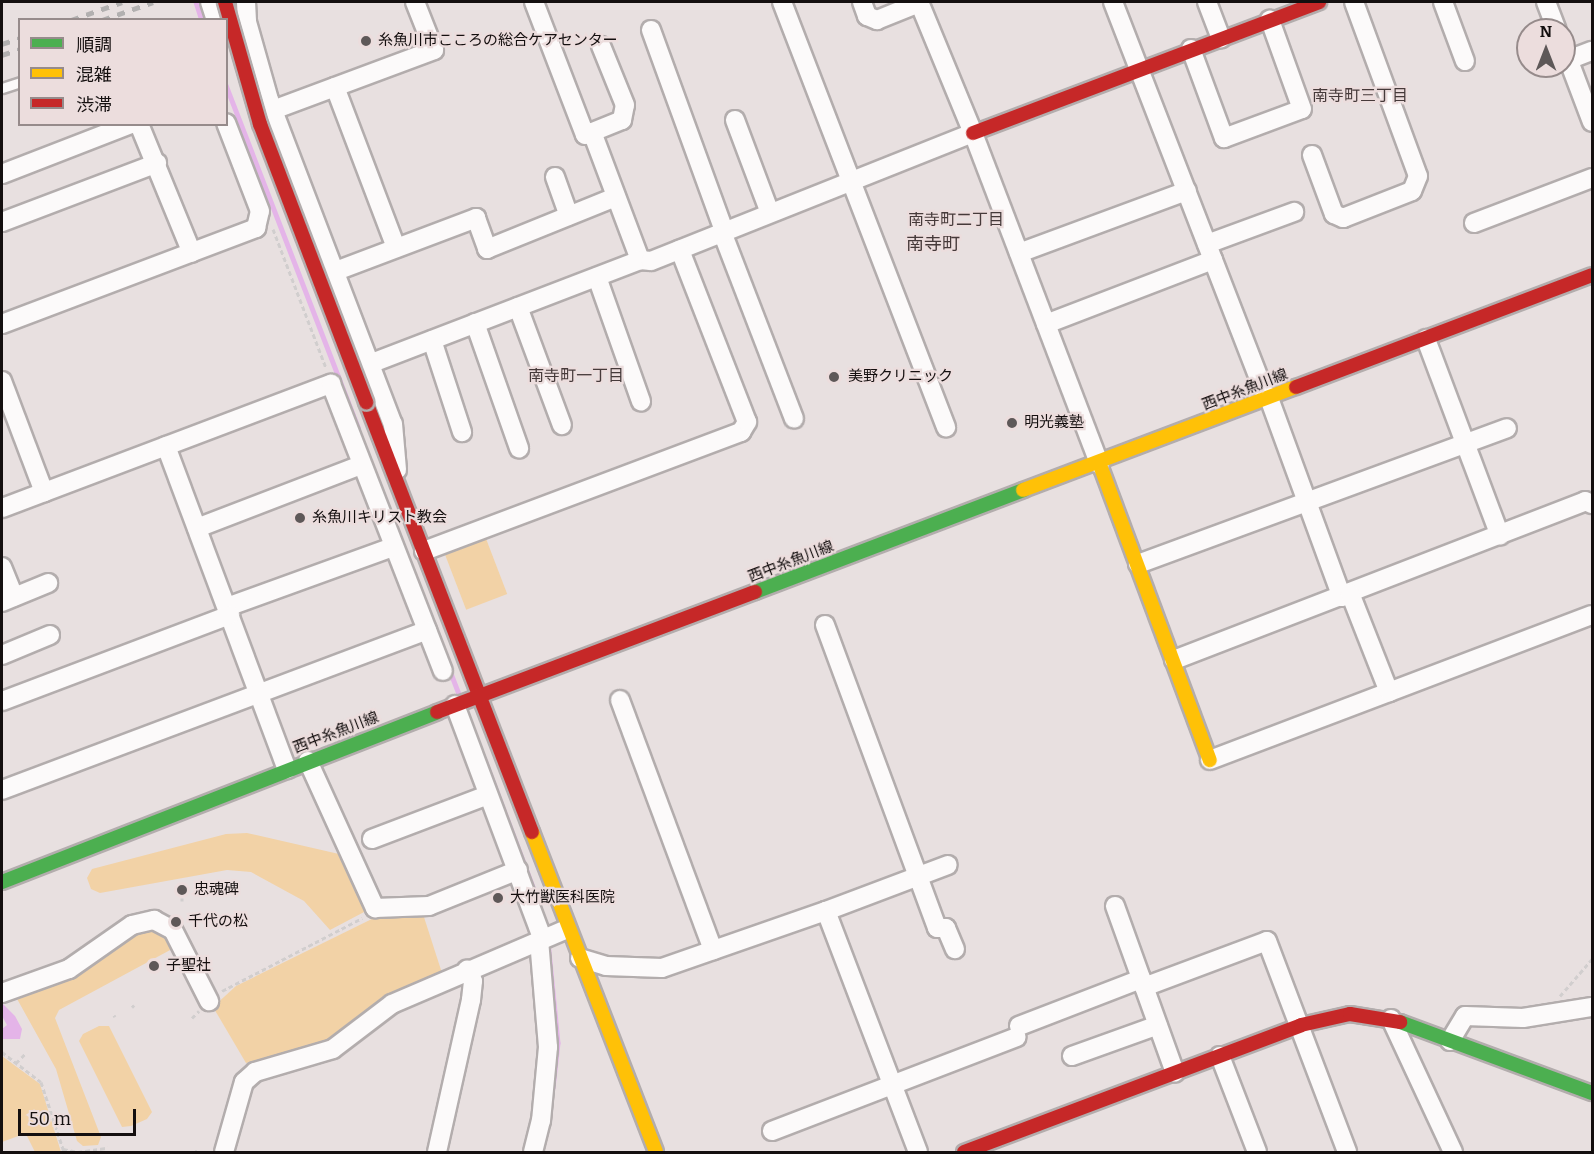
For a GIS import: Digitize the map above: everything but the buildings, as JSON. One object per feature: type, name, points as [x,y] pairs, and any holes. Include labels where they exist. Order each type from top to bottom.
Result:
[{"type":"street","points":[[210,2],[215,18]]},
{"type":"street","points":[[225,2],[260,124],[567,929],[656,1152]]},
{"type":"street","points":[[246,2],[247,22],[271,105],[372,363],[393,424],[396,478]]},
{"type":"street","points":[[228,123],[271,105],[335,87],[434,50],[415,2]]},
{"type":"street","points":[[534,2],[585,135],[621,120],[625,105],[601,46]]},
{"type":"street","points":[[782,2],[854,180],[946,428]]},
{"type":"street","points":[[862,2],[867,16],[877,20],[919,2],[973,133],[1138,564],[1210,760],[1593,615]]},
{"type":"street","points":[[1113,2],[1307,504],[1389,692]]},
{"type":"street","points":[[1207,2],[1221,38]]},
{"type":"street","points":[[372,363],[640,260],[651,261],[680,250],[973,133],[1270,20],[1300,5],[1319,2]]},
{"type":"street","points":[[1312,156],[1334,214],[1342,218],[1412,190],[1418,176],[1354,2]]},
{"type":"street","points":[[1443,2],[1465,61]]},
{"type":"street","points":[[1546,2],[1552,18]]},
{"type":"street","points":[[1191,49],[1224,138],[1302,109],[1270,20]]},
{"type":"street","points":[[228,28],[247,22]]},
{"type":"street","points":[[651,30],[723,232],[794,419]]},
{"type":"street","points":[[1576,53],[1593,51]]},
{"type":"street","points":[[1576,78],[1593,122]]},
{"type":"street","points":[[335,87],[396,248]]},
{"type":"street","points":[[735,120],[770,213]]},
{"type":"street","points":[[2,174],[126,126]]},
{"type":"street","points":[[140,126],[192,253]]},
{"type":"street","points":[[2,324],[256,228],[260,211],[228,126]]},
{"type":"street","points":[[592,132],[640,260]]},
{"type":"street","points":[[2,222],[157,163]]},
{"type":"street","points":[[555,177],[569,216]]},
{"type":"street","points":[[1474,224],[1593,178]]},
{"type":"street","points":[[1019,253],[1187,191]]},
{"type":"street","points":[[336,271],[476,218],[487,249],[616,197]]},
{"type":"street","points":[[1046,324],[1210,252],[1294,212]]},
{"type":"street","points":[[424,551],[741,432],[747,422],[680,250]]},
{"type":"street","name":"西中糸魚川線","points":[[2,882],[287,769],[1100,465],[1593,275]]},
{"type":"street","points":[[597,277],[641,401]]},
{"type":"street","points":[[518,307],[562,425]]},
{"type":"street","points":[[475,323],[519,448]]},
{"type":"street","points":[[1426,339],[1500,536]]},
{"type":"street","points":[[432,340],[462,432]]},
{"type":"street","points":[[2,381],[44,492]]},
{"type":"street","points":[[2,508],[332,384],[361,465],[443,671]]},
{"type":"street","points":[[1138,564],[1307,504],[1507,428]]},
{"type":"street","points":[[166,446],[287,769]]},
{"type":"street","points":[[197,528],[361,465]]},
{"type":"street","points":[[1174,660],[1500,536],[1584,501],[1593,504]]},
{"type":"street","points":[[2,701],[393,547]]},
{"type":"street","points":[[2,567],[8,600],[48,583]]},
{"type":"street","points":[[825,625],[937,928],[946,928],[955,949]]},
{"type":"street","points":[[2,790],[259,691],[427,630]]},
{"type":"street","points":[[2,652],[50,635]]},
{"type":"street","points":[[620,700],[713,950]]},
{"type":"street","points":[[455,705],[518,870],[540,939],[548,1047],[541,1120],[533,1152]]},
{"type":"street","points":[[308,761],[375,908],[429,906],[518,870]]},
{"type":"street","points":[[372,839],[488,795]]},
{"type":"street","points":[[580,958],[606,966],[640,970],[662,968],[826,911],[948,865]]},
{"type":"street","points":[[1115,906],[1175,1073]]},
{"type":"street","points":[[826,911],[918,1152]]},
{"type":"street","points":[[2,993],[69,969],[132,925],[154,920],[172,930],[209,1001]]},
{"type":"street","points":[[224,1152],[244,1082],[255,1072],[333,1049],[392,1004],[467,969],[567,929]]},
{"type":"street","points":[[772,1131],[1143,983],[1268,941],[1347,1152]]},
{"type":"street","points":[[437,1152],[471,1000],[473,981],[467,969]]},
{"type":"street","points":[[1450,1041],[1465,1016],[1523,1018],[1559,1010],[1593,1007]]},
{"type":"street","points":[[964,1152],[993,1147],[1300,1024],[1350,1014],[1391,1019],[1593,1094]]},
{"type":"street","points":[[1391,1019],[1453,1152]]},
{"type":"street","points":[[1072,1056],[1158,1025]]},
{"type":"street","points":[[1220,1056],[1257,1152]]},
{"type":"lane","points":[[2,88],[18,83]]},
{"type":"path","points":[[258,217],[270,222],[332,384]]},
{"type":"path","points":[[192,1018],[235,981],[370,913]]},
{"type":"path","points":[[1559,1010],[1558,998],[1593,959]]},
{"type":"path","points":[[2,1052],[41,1082],[63,1151],[78,1152],[108,1148]]},
{"type":"path","points":[[16,1063],[25,1054]]},
{"type":"shaded area","points":[[485,536],[507,594],[466,610],[444,552]]},
{"type":"shaded area","points":[[247,833],[339,854],[344,858],[366,911],[330,930],[304,901],[251,872],[227,870],[100,893],[91,889],[87,878],[92,869],[226,834]]},
{"type":"shaded area","points":[[384,913],[423,914],[442,973],[328,1042],[246,1063],[213,1007],[236,986]]},
{"type":"shaded area","points":[[144,926],[166,932],[174,943],[172,949],[59,1010],[55,1018],[101,1137],[98,1145],[83,1146],[77,1141],[56,1069],[16,997]]},
{"type":"shaded area","points":[[2,1003],[15,1016],[22,1029],[20,1039],[2,1039],[2,1029],[7,1025],[2,1016]]},
{"type":"shaded area","points":[[99,1026],[109,1026],[152,1112],[147,1119],[131,1126],[122,1127],[79,1041],[83,1034]]},
{"type":"shaded area","points":[[2,1056],[40,1084],[61,1152],[35,1152],[27,1136],[21,1135],[2,1142]]},
{"type":"waterway","points":[[196,2],[201,18]]},
{"type":"waterway","points":[[228,90],[358,427]]},
{"type":"waterway","points":[[449,668],[459,694]]},
{"type":"waterway","points":[[485,760],[534,890]]},
{"type":"waterway","points":[[548,941],[558,1043],[553,1088]]},
{"type":"railway","points":[[77,18],[122,2]]},
{"type":"railway","points":[[108,18],[153,2]]},
{"type":"railway","points":[[2,44],[18,39]]},
{"type":"railway","points":[[2,55],[18,50]]},
{"type":"traffic: fast","points":[[755,592],[1023,490]]},
{"type":"traffic: fast","points":[[2,882],[437,712]]},
{"type":"traffic: fast","points":[[1400,1022],[1592,1093]]},
{"type":"traffic: slow","points":[[1023,490],[1296,387]]},
{"type":"traffic: slow","points":[[1100,465],[1210,760]]},
{"type":"traffic: slow","points":[[532,832],[656,1152]]},
{"type":"traffic: jam","points":[[225,2],[260,124],[366,402]]},
{"type":"traffic: jam","points":[[973,133],[1319,2]]},
{"type":"traffic: jam","points":[[1296,387],[1592,275]]},
{"type":"traffic: jam","points":[[366,402],[532,832]]},
{"type":"traffic: jam","points":[[437,712],[755,592]]},
{"type":"traffic: jam","points":[[964,1152],[1301,1025],[1350,1014],[1400,1022]]},
{"type":"place","name":"糸魚川市こころの総合ケアセンター","points":[[366,41]]},
{"type":"place","name":"美野クリニック","points":[[834,377]]},
{"type":"place","name":"明光義塾","points":[[1012,423]]},
{"type":"place","name":"糸魚川キリスト教会","points":[[300,518]]},
{"type":"place","name":"忠魂碑","points":[[182,890]]},
{"type":"place","name":"大竹獣医科医院","points":[[498,898]]},
{"type":"place","name":"千代の松","points":[[176,922]]},
{"type":"place","name":"子聖社","points":[[154,966]]},
{"type":"district","name":"南寺町三丁目","points":[[1360,96]]},
{"type":"district","name":"南寺町二丁目","points":[[956,220]]},
{"type":"district","name":"南寺町","points":[[933,244]]},
{"type":"district","name":"南寺町一丁目","points":[[576,376]]}]
